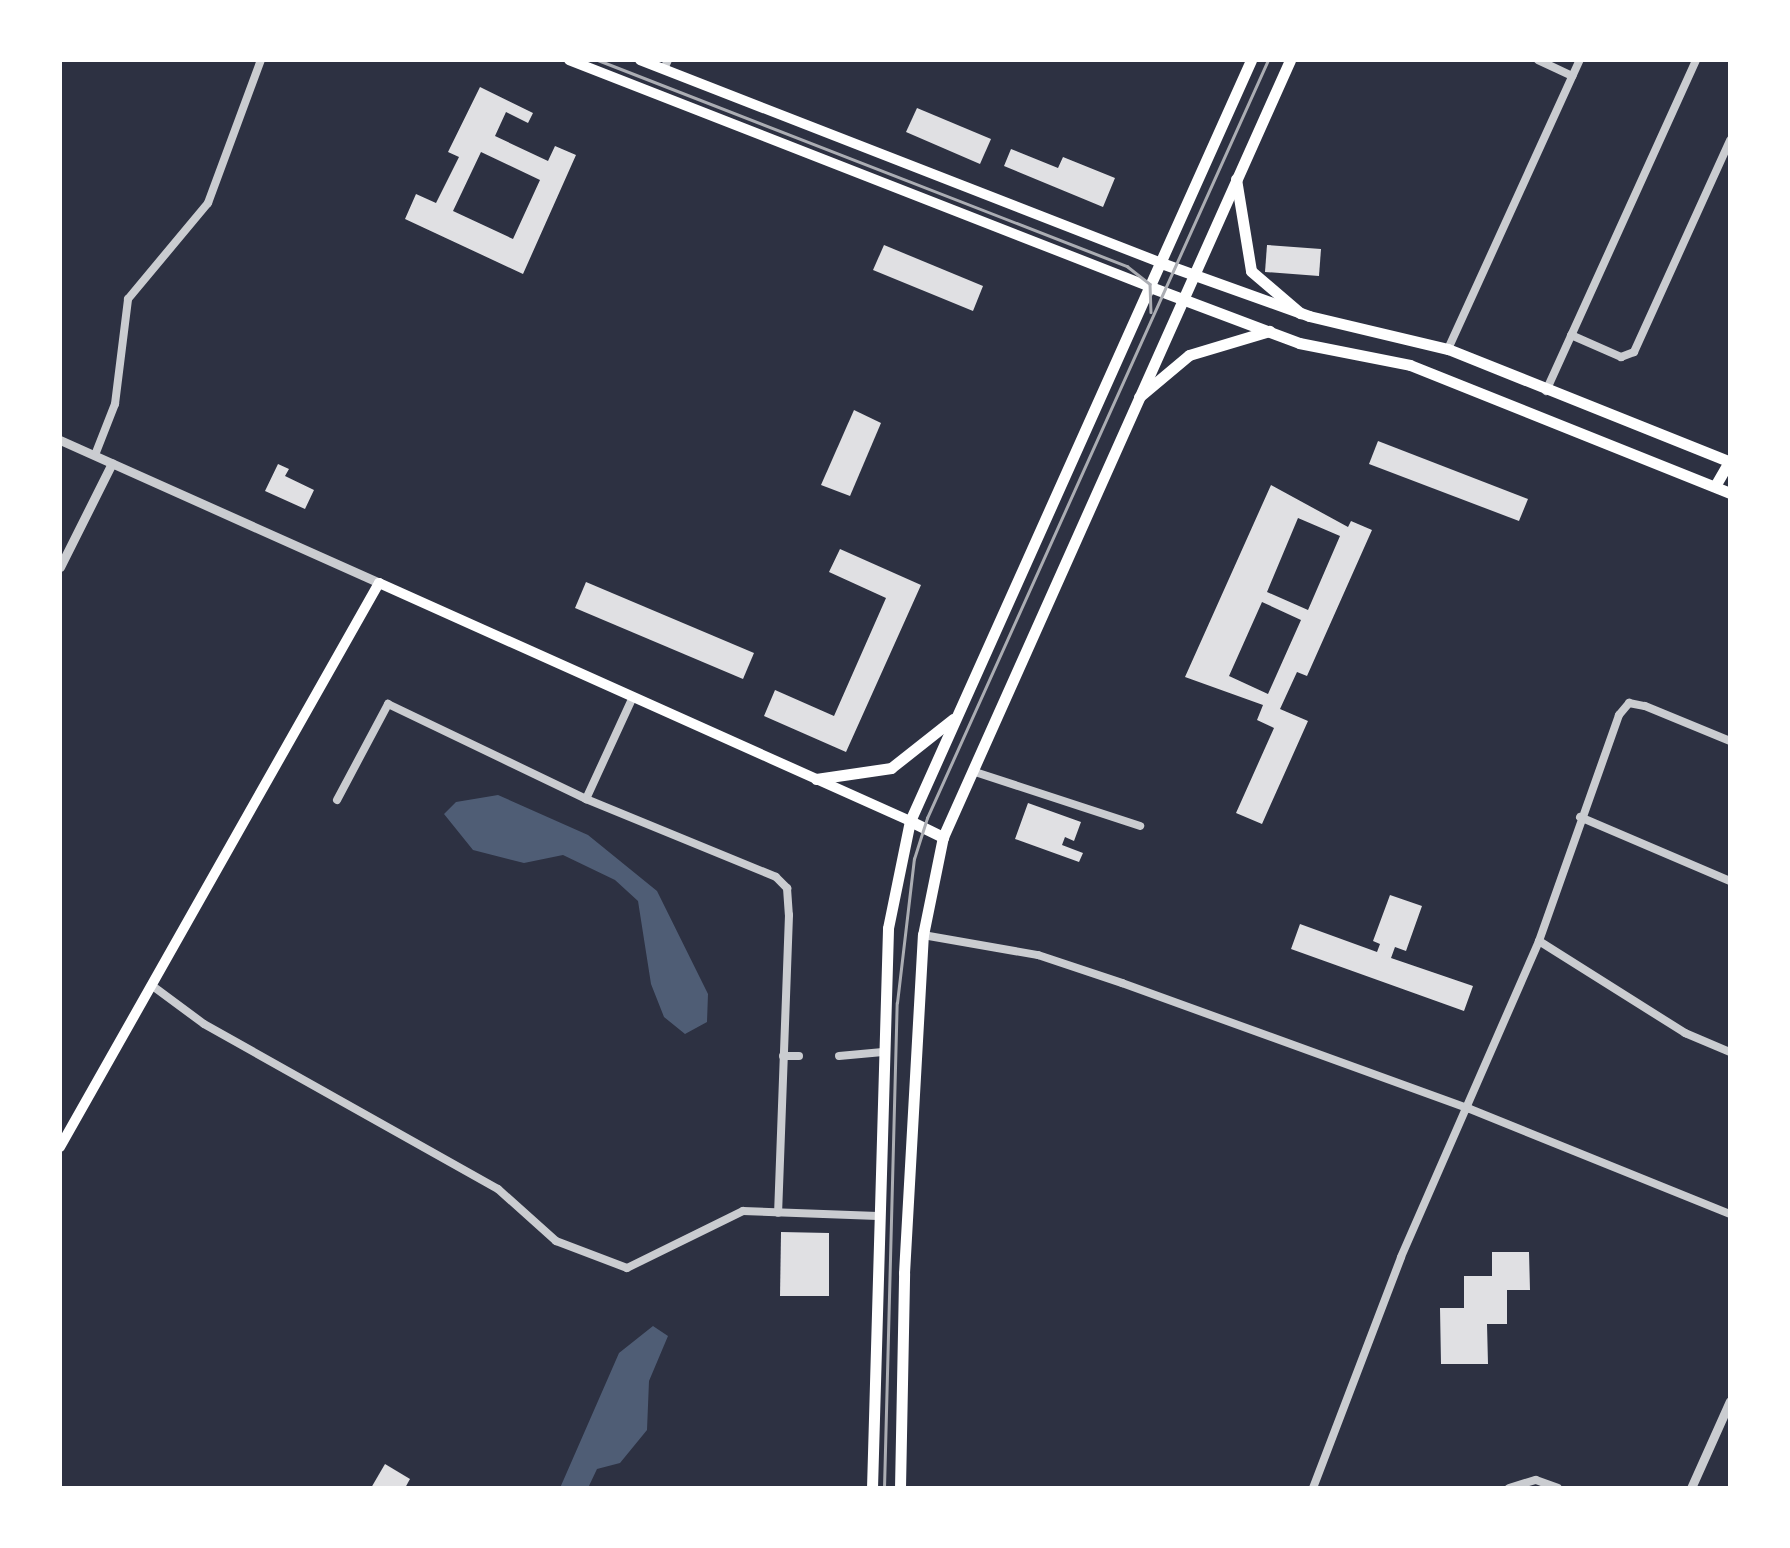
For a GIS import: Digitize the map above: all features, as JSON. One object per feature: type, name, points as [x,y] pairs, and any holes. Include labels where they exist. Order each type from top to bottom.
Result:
[{"type":"main road","points":[[569,60],[1153,288],[1269,331],[1410,364],[1730,493]]},
{"type":"main road","points":[[640,60],[666,65],[1164,264],[1300,313],[1448,349],[1730,461],[1715,486]]},
{"type":"main road","points":[[872,1488],[888,928],[910,821],[1164,264],[1251,60]]},
{"type":"main road","points":[[900,1488],[904,1273],[923,935],[943,837],[1290,60]]},
{"type":"main road","points":[[656,93],[666,65]]},
{"type":"main road","points":[[1236,178],[1251,272],[1300,313]]},
{"type":"main road","points":[[1136,400],[1189,355],[1269,331]]},
{"type":"main road","points":[[1410,364],[1417,340]]},
{"type":"main road","points":[[60,1148],[378,583],[943,837]]},
{"type":"main road","points":[[816,778],[891,768],[960,713]]},
{"type":"street","points":[[95,455],[115,404],[128,299],[208,204],[260,60]]},
{"type":"street","points":[[1538,60],[1572,76]]},
{"type":"street","points":[[1448,349],[1580,60]]},
{"type":"street","points":[[1546,391],[1696,60]]},
{"type":"street","points":[[1571,334],[1621,357],[1634,352],[1730,140]]},
{"type":"street","points":[[60,440],[378,583]]},
{"type":"street","points":[[60,567],[112,462]]},
{"type":"street","points":[[586,800],[633,697]]},
{"type":"street","points":[[1313,1488],[1397,1266],[1470,1109],[1538,942],[1608,740],[1630,703],[1730,741]]},
{"type":"street","points":[[337,800],[388,704],[586,800],[776,876],[787,888],[778,1213]]},
{"type":"street","points":[[972,770],[1140,826]]},
{"type":"street","points":[[1580,817],[1730,881]]},
{"type":"street","points":[[923,935],[1038,955],[1470,1109],[1730,1214]]},
{"type":"street","points":[[1538,942],[1685,1032],[1730,1052]]},
{"type":"street","points":[[154,987],[204,1024],[498,1189],[556,1241],[627,1268],[743,1212],[878,1216]]},
{"type":"street","points":[[840,1056],[883,1052]]},
{"type":"street","points":[[784,1056],[798,1056]]},
{"type":"street","points":[[1691,1488],[1730,1401]]},
{"type":"street","points":[[1509,1488],[1536,1480],[1558,1488]]},
{"type":"water","points":[[498,795],[588,835],[657,891],[708,994],[707,1022],[685,1034],[664,1017],[651,984],[638,901],[615,880],[563,855],[524,863],[473,850],[444,814],[456,802]]},
{"type":"water","points":[[653,1326],[668,1336],[649,1381],[647,1430],[620,1463],[597,1469],[588,1488],[560,1488],[619,1353]]},
{"type":"building","points":[[480,87],[533,113],[528,123],[506,112],[495,136],[548,161],[555,146],[576,155],[523,274],[405,219],[416,194],[436,203],[459,157],[448,152]],"holes":[[[481,152],[540,180],[513,239],[453,211]]]},
{"type":"building","points":[[917,108],[991,139],[980,164],[906,132]]},
{"type":"building","points":[[1011,149],[1058,168],[1063,157],[1115,178],[1103,207],[1004,166]]},
{"type":"building","points":[[884,245],[983,286],[973,311],[873,270]]},
{"type":"building","points":[[1267,245],[1321,249],[1319,276],[1265,272]]},
{"type":"building","points":[[854,410],[881,423],[850,496],[821,485]]},
{"type":"building","points":[[1378,441],[1528,499],[1519,521],[1369,464]]},
{"type":"building","points":[[278,464],[289,469],[285,476],[314,490],[305,509],[265,491]]},
{"type":"building","points":[[1271,485],[1348,527],[1351,521],[1372,530],[1307,676],[1297,672],[1280,709],[1308,721],[1262,824],[1236,813],[1274,728],[1257,720],[1263,705],[1185,677]],"holes":[[[1298,518],[1340,536],[1308,610],[1267,592]],[[1262,602],[1301,620],[1268,694],[1229,676]]]},
{"type":"building","points":[[840,549],[921,585],[846,752],[764,716],[775,690],[834,716],[886,598],[829,572]]},
{"type":"building","points":[[586,582],[754,653],[743,679],[575,608]]},
{"type":"building","points":[[1028,803],[1081,822],[1074,841],[1065,837],[1062,845],[1083,853],[1079,862],[1015,839]]},
{"type":"building","points":[[1390,895],[1422,906],[1406,951],[1395,947],[1391,958],[1473,986],[1464,1011],[1291,949],[1300,924],[1377,952],[1380,944],[1373,941]]},
{"type":"building","points":[[781,1232],[829,1233],[829,1296],[780,1296]]},
{"type":"building","points":[[1492,1252],[1529,1252],[1530,1290],[1507,1290],[1507,1324],[1487,1324],[1488,1364],[1441,1364],[1440,1308],[1464,1308],[1464,1276],[1492,1276]]},
{"type":"building","points":[[385,1464],[410,1479],[405,1488],[371,1488]]},
{"type":"tram line","points":[[598,60],[1127,266],[1150,284],[1151,312]]},
{"type":"tram line","points":[[884,1488],[897,1003],[914,859],[927,818],[1268,60]]}]
